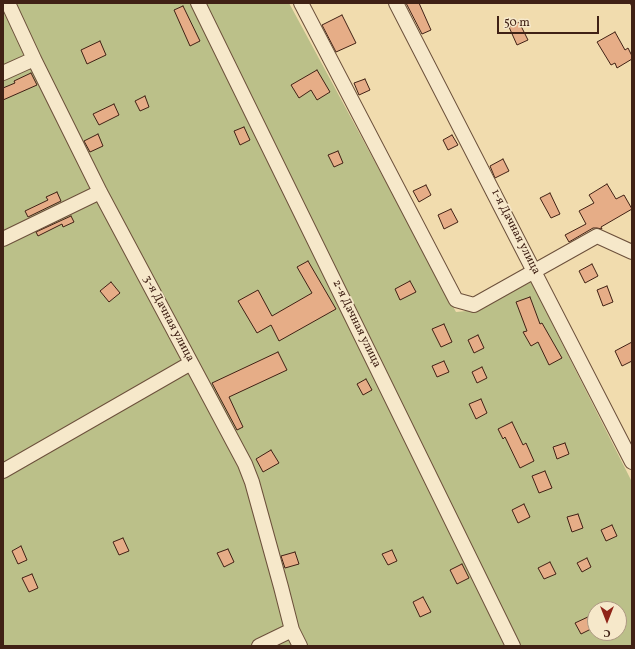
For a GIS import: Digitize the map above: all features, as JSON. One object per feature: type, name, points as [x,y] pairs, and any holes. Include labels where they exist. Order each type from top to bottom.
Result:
[{"type":"street","name":"3-я Дачная улица","points":[[8,3],[100,192],[245,464],[256,497],[292,630],[300,646]]},
{"type":"street","name":"2-я Дачная улица","points":[[198,3],[513,646]]},
{"type":"street","points":[[301,3],[456,300],[474,305],[597,236],[632,252]]},
{"type":"street","name":"1-я Дачная улица","points":[[396,3],[632,462]]},
{"type":"street","points":[[3,73],[34,59]]},
{"type":"street","points":[[3,239],[100,192]]},
{"type":"street","points":[[3,471],[191,363]]},
{"type":"street","points":[[259,646],[292,630]]},
{"type":"green space","points":[[3,3],[289,3],[456,312],[477,310],[531,282],[632,482],[632,646],[3,646]]},
{"type":"building","points":[[406,3],[419,3],[431,30],[422,34]]},
{"type":"building","points":[[183,6],[200,41],[190,46],[174,10]]},
{"type":"building","points":[[342,15],[356,43],[336,52],[322,25]]},
{"type":"building","points":[[519,22],[528,40],[517,45],[509,27]]},
{"type":"building","points":[[615,32],[625,50],[628,48],[632,56],[632,59],[617,68],[615,63],[611,65],[597,42]]},
{"type":"building","points":[[100,41],[106,55],[87,64],[81,50]]},
{"type":"building","points":[[317,70],[330,92],[317,100],[311,90],[299,98],[291,85]]},
{"type":"building","points":[[31,73],[37,85],[3,100],[3,88],[15,83],[14,81]]},
{"type":"building","points":[[365,79],[370,90],[359,95],[354,83]]},
{"type":"building","points":[[145,96],[149,107],[140,111],[135,101]]},
{"type":"building","points":[[114,104],[119,115],[99,125],[93,114]]},
{"type":"building","points":[[244,127],[250,140],[240,145],[234,131]]},
{"type":"building","points":[[98,134],[103,146],[90,152],[84,141]]},
{"type":"building","points":[[452,135],[458,145],[448,150],[443,140]]},
{"type":"building","points":[[338,151],[343,163],[334,167],[328,155]]},
{"type":"building","points":[[503,159],[509,171],[495,178],[490,166]]},
{"type":"building","points":[[607,184],[616,199],[624,195],[632,209],[601,227],[602,229],[593,228],[569,242],[565,235],[586,224],[579,211],[594,203],[589,195]]},
{"type":"building","points":[[426,185],[431,195],[419,202],[413,191]]},
{"type":"building","points":[[57,192],[61,201],[28,217],[25,211],[48,200],[46,197]]},
{"type":"building","points":[[550,193],[560,214],[551,218],[540,198]]},
{"type":"building","points":[[451,209],[458,222],[444,229],[438,215]]},
{"type":"building","points":[[71,216],[74,222],[63,227],[62,224],[38,236],[36,232]]},
{"type":"building","points":[[308,261],[336,309],[279,341],[271,325],[257,333],[238,301],[258,290],[272,316],[312,293],[297,267]]},
{"type":"building","points":[[592,264],[598,276],[585,283],[579,271]]},
{"type":"building","points":[[410,281],[416,292],[400,300],[395,289]]},
{"type":"building","points":[[111,282],[120,293],[109,302],[100,291]]},
{"type":"building","points":[[607,286],[613,302],[603,306],[597,290]]},
{"type":"building","points":[[530,297],[540,324],[542,323],[562,358],[549,365],[538,342],[531,346],[523,332],[527,331],[516,302]]},
{"type":"building","points":[[444,324],[452,342],[441,347],[432,329]]},
{"type":"building","points":[[478,335],[484,348],[474,353],[468,340]]},
{"type":"building","points":[[632,342],[632,361],[622,366],[615,351]]},
{"type":"building","points":[[278,352],[287,370],[229,397],[243,427],[237,430],[212,383]]},
{"type":"building","points":[[444,361],[449,372],[437,377],[432,366]]},
{"type":"building","points":[[482,367],[487,378],[477,383],[472,372]]},
{"type":"building","points":[[366,379],[372,390],[363,395],[357,384]]},
{"type":"building","points":[[481,399],[487,413],[476,419],[469,404]]},
{"type":"building","points":[[512,422],[523,445],[526,443],[534,461],[520,468],[505,437],[503,439],[498,429]]},
{"type":"building","points":[[565,443],[569,454],[557,459],[553,447]]},
{"type":"building","points":[[271,450],[279,463],[263,472],[256,459]]},
{"type":"building","points":[[545,471],[552,488],[539,493],[532,476]]},
{"type":"building","points":[[524,504],[530,517],[518,523],[512,510]]},
{"type":"building","points":[[578,514],[583,528],[572,532],[567,517]]},
{"type":"building","points":[[612,525],[617,536],[606,541],[601,530]]},
{"type":"building","points":[[123,538],[129,551],[119,555],[113,542]]},
{"type":"building","points":[[21,546],[27,560],[18,564],[12,551]]},
{"type":"building","points":[[228,549],[234,562],[224,567],[217,553]]},
{"type":"building","points":[[392,550],[397,561],[388,565],[382,554]]},
{"type":"building","points":[[295,552],[299,564],[285,568],[281,556]]},
{"type":"building","points":[[587,558],[591,567],[582,572],[577,563]]},
{"type":"building","points":[[550,562],[556,574],[544,579],[538,568]]},
{"type":"building","points":[[462,564],[469,578],[457,584],[450,570]]},
{"type":"building","points":[[32,574],[38,588],[29,592],[22,578]]},
{"type":"building","points":[[423,597],[431,612],[420,617],[413,602]]},
{"type":"building","points":[[587,617],[587,631],[581,634],[575,623]]}]
